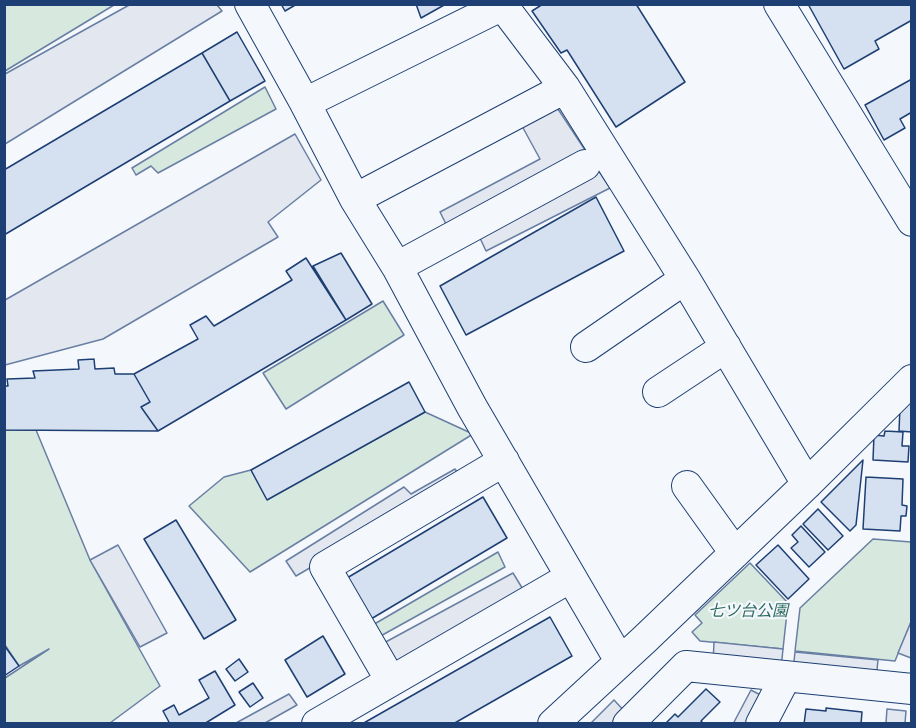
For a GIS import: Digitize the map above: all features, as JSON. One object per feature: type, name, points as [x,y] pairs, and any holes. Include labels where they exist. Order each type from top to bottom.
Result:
[{"type":"street","points":[[250,4],[355,199],[397,267],[504,461],[620,661]]},
{"type":"street","points":[[779,4],[912,220]]},
{"type":"street","points":[[305,103],[504,5],[565,88],[685,279],[807,484]]},
{"type":"street","points":[[355,199],[565,88]]},
{"type":"street","points":[[397,267],[585,165]]},
{"type":"street","points":[[586,347],[685,279]]},
{"type":"street","points":[[658,392],[726,347]]},
{"type":"street","points":[[553,723],[645,639],[912,380]]},
{"type":"street","points":[[391,681],[325,567],[504,461]]},
{"type":"street","points":[[687,486],[735,552]]},
{"type":"street","points":[[317,723],[571,577]]},
{"type":"street","points":[[645,639],[675,675]]},
{"type":"street","points":[[628,723],[686,666],[912,689]]},
{"type":"street","points":[[761,723],[786,676]]},
{"type":"green space","points":[[5,4],[114,4],[114,5],[5,71]]},
{"type":"green space","points":[[265,87],[276,109],[158,173],[151,166],[136,175],[132,168]]},
{"type":"green space","points":[[383,301],[404,335],[286,409],[263,373]]},
{"type":"green space","points":[[425,412],[473,434],[250,572],[189,506],[224,477],[251,470],[267,499]]},
{"type":"green space","points":[[5,430],[36,430],[90,560],[160,686],[110,723],[5,724],[5,678],[49,649],[19,666],[5,645]]},
{"type":"green space","name":"七ツ台公園","points":[[873,539],[911,542],[911,622],[895,661],[795,651],[800,608]]},
{"type":"green space","points":[[498,552],[505,567],[377,638],[371,626]]},
{"type":"green space","name":"七ツ台公園","points":[[750,563],[788,603],[783,649],[700,641],[692,632],[702,623],[695,615]]},
{"type":"shaded area","points":[[131,4],[217,5],[222,11],[5,144],[5,74]]},
{"type":"shaded area","points":[[556,106],[610,188],[486,251],[480,238],[458,248],[440,212],[540,159],[522,126]]},
{"type":"shaded area","points":[[295,134],[321,180],[268,222],[278,237],[103,339],[5,365],[5,300]]},
{"type":"shaded area","points":[[455,469],[462,479],[296,576],[286,561],[404,487],[411,494]]},
{"type":"shaded area","points":[[118,545],[167,633],[140,647],[90,560]]},
{"type":"shaded area","points":[[513,573],[535,609],[404,682],[382,644]]},
{"type":"shaded area","points":[[911,622],[911,658],[898,653]]},
{"type":"shaded area","points":[[714,642],[783,649],[781,669],[713,663]]},
{"type":"shaded area","points":[[795,652],[878,660],[876,680],[793,671]]},
{"type":"shaded area","points":[[751,690],[768,699],[755,723],[733,724]]},
{"type":"shaded area","points":[[289,694],[297,705],[265,723],[236,723]]},
{"type":"shaded area","points":[[614,700],[628,715],[619,723],[590,724]]},
{"type":"shaded area","points":[[887,709],[906,711],[905,723],[886,723]]},
{"type":"building","points":[[281,4],[297,4],[285,11]]},
{"type":"building","points":[[416,4],[446,4],[421,18]]},
{"type":"building","points":[[543,4],[636,4],[685,82],[616,127],[567,50],[561,53],[532,11]]},
{"type":"building","points":[[808,4],[912,4],[912,20],[875,41],[879,49],[844,69]]},
{"type":"building","points":[[237,32],[265,81],[230,101],[202,53]]},
{"type":"building","points":[[202,53],[230,101],[4,235],[4,170]]},
{"type":"building","points":[[912,79],[912,112],[900,119],[905,128],[884,140],[865,105]]},
{"type":"building","points":[[596,197],[624,251],[466,335],[440,286]]},
{"type":"building","points":[[341,253],[372,304],[346,320],[313,266]]},
{"type":"building","points":[[306,258],[346,320],[158,431],[141,407],[150,402],[134,374],[198,339],[190,325],[206,316],[214,326],[292,280],[286,271]]},
{"type":"building","points":[[94,359],[95,369],[114,368],[115,374],[134,374],[150,402],[141,407],[158,431],[4,430],[4,386],[8,386],[7,379],[35,378],[33,371],[79,369],[78,360]]},
{"type":"building","points":[[409,382],[425,412],[267,500],[251,470]]},
{"type":"building","points":[[912,399],[912,432],[899,431],[900,407]]},
{"type":"building","points":[[885,431],[903,432],[902,446],[909,446],[908,462],[873,460],[874,435],[884,436]]},
{"type":"building","points":[[863,460],[856,525],[850,531],[821,502]]},
{"type":"building","points":[[866,477],[903,479],[902,505],[907,506],[906,516],[901,516],[900,531],[863,529]]},
{"type":"building","points":[[483,497],[507,538],[371,619],[347,578]]},
{"type":"building","points":[[818,509],[843,536],[828,550],[803,524]]},
{"type":"building","points":[[176,520],[236,620],[204,639],[144,539]]},
{"type":"building","points":[[801,526],[825,552],[809,567],[791,548],[798,542],[792,535]]},
{"type":"building","points":[[778,545],[809,579],[788,599],[756,565]]},
{"type":"building","points":[[550,617],[572,656],[453,724],[362,724]]},
{"type":"building","points":[[323,636],[345,674],[307,697],[285,660]]},
{"type":"building","points":[[4,645],[19,666],[4,676]]},
{"type":"building","points":[[239,659],[248,672],[235,681],[226,669]]},
{"type":"building","points":[[215,671],[235,705],[204,724],[170,724],[163,711],[174,705],[179,715],[209,698],[199,680]]},
{"type":"building","points":[[253,683],[263,698],[250,707],[239,692]]},
{"type":"building","points":[[706,689],[720,702],[701,721],[704,724],[665,724],[675,714],[678,717]]},
{"type":"building","points":[[826,708],[862,712],[861,724],[804,724],[806,709],[826,711]]}]
